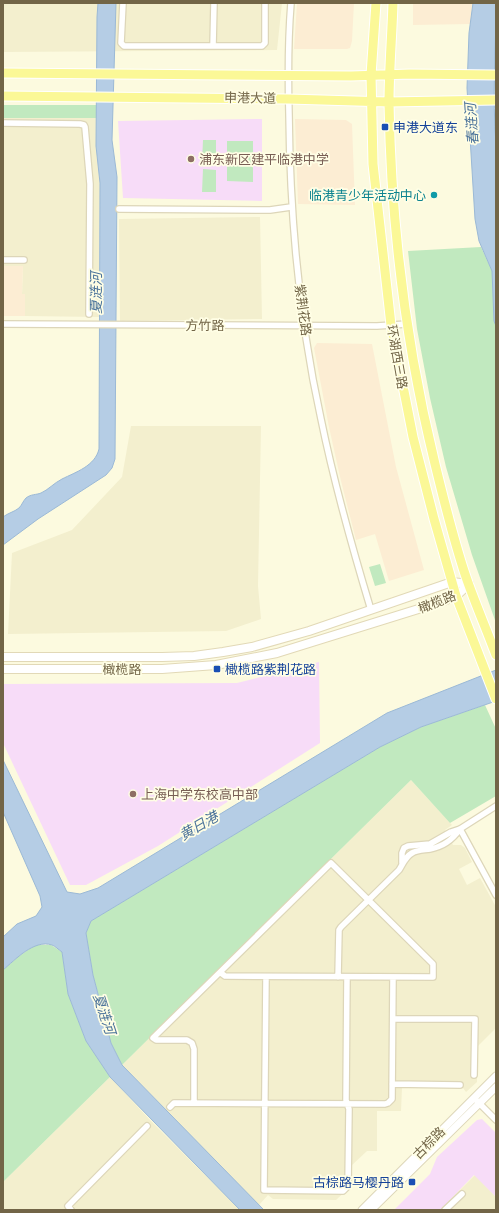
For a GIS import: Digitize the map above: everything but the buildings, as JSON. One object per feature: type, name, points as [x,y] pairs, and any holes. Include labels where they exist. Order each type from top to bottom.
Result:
[{"type":"main road","name":"环湖西三路","points":[[376,3],[371,75],[373,164],[391,325],[401,381],[422,475],[452,582],[456,596],[496,698]]},
{"type":"main road","name":"环湖西三路","points":[[393,3],[389,102],[396,230],[407,324],[426,430],[443,497],[469,584],[496,655]]},
{"type":"main road","name":"申港大道","points":[[3,73],[496,75]]},
{"type":"main road","name":"申港大道","points":[[3,96],[288,99],[371,102],[496,100]]},
{"type":"main road","name":"橄榄路","points":[[3,657],[162,657],[194,656],[224,652],[276,641],[452,582],[469,584]]},
{"type":"main road","name":"橄榄路","points":[[3,669],[162,669],[216,665],[278,653],[366,624],[387,619],[456,596],[469,584]]},
{"type":"street","points":[[123,3],[121,43],[124,46],[262,46],[264,43],[265,3]]},
{"type":"street","points":[[213,46],[214,3]]},
{"type":"street","name":"紫荆花路","points":[[291,3],[288,99],[292,207],[304,325],[317,398],[341,506],[371,610]]},
{"type":"street","points":[[3,123],[80,124],[84,125],[85,127],[90,184],[89,314]]},
{"type":"street","points":[[119,209],[270,210],[292,207]]},
{"type":"street","points":[[3,260],[24,260]]},
{"type":"street","name":"方竹路","points":[[3,324],[377,326],[407,324]]},
{"type":"street","points":[[338,977],[339,930],[341,927],[399,870],[402,863],[414,852],[434,848],[453,838],[460,829],[496,806]]},
{"type":"street","points":[[460,829],[496,895]]},
{"type":"street","points":[[194,1103],[194,1049],[192,1043],[187,1040],[156,1040],[153,1038],[221,973],[331,863],[433,964],[433,977],[266,977],[225,976],[221,973]]},
{"type":"street","points":[[266,977],[264,1190],[343,1190],[348,1186],[349,1108],[346,1100],[347,977]]},
{"type":"street","points":[[170,1107],[174,1103],[388,1103],[392,1099],[393,977]]},
{"type":"street","points":[[393,1019],[475,1019],[474,1075]]},
{"type":"street","name":"古棕路","points":[[371,1210],[477,1100],[496,1076]]},
{"type":"street","points":[[392,1084],[460,1085]]},
{"type":"street","name":"古棕路","points":[[362,1210],[477,1100],[496,1087]]},
{"type":"street","points":[[477,1100],[496,1120]]},
{"type":"street","points":[[71,1210],[68,1206],[147,1126]]},
{"type":"street","points":[[445,1210],[462,1194]]},
{"type":"shaded area","points":[[3,3],[282,3],[277,50],[3,52]]},
{"type":"shaded area","points":[[297,3],[354,3],[352,41],[350,48],[294,49]]},
{"type":"shaded area","points":[[413,3],[473,3],[470,24],[413,25]]},
{"type":"shaded area","points":[[3,118],[97,118],[96,146],[100,183],[99,317],[25,316],[25,294],[22,294],[23,266],[3,266]]},
{"type":"shaded area","name":"浦东新区建平临港中学","points":[[262,119],[262,201],[123,198],[118,121]]},
{"type":"shaded area","points":[[295,119],[346,120],[352,124],[355,205],[298,204]]},
{"type":"shaded area","points":[[260,217],[262,319],[120,321],[119,219]]},
{"type":"shaded area","points":[[3,266],[23,266],[22,294],[25,294],[25,316],[3,316]]},
{"type":"shaded area","points":[[317,343],[372,344],[396,467],[424,570],[389,581],[375,534],[356,540],[329,427],[314,348]]},
{"type":"shaded area","points":[[131,426],[261,426],[258,586],[261,619],[226,631],[8,634],[12,553],[72,530],[122,477]]},
{"type":"shaded area","name":"上海中学东校高中部","points":[[319,662],[320,743],[158,846],[86,885],[70,885],[3,743],[3,684],[237,683]]},
{"type":"shaded area","points":[[411,780],[452,825],[445,830],[453,845],[461,845],[465,848],[472,862],[459,869],[467,885],[480,878],[496,907],[496,1028],[477,1047],[477,1082],[466,1092],[463,1088],[402,1088],[401,1111],[377,1111],[377,1151],[367,1151],[351,1166],[350,1187],[336,1200],[273,1199],[268,1195],[259,1205],[122,1065]]},
{"type":"shaded area","points":[[110,1077],[151,1121],[240,1210],[3,1210],[3,1182]]},
{"type":"shaded area","points":[[482,1119],[496,1133],[496,1197],[474,1175],[440,1210],[394,1210],[430,1174],[437,1157],[477,1120]]},
{"type":"shaded area","points":[[475,1175],[496,1197],[496,1210],[440,1210]]},
{"type":"green space","points":[[3,105],[97,105],[97,118],[3,118]]},
{"type":"green space","points":[[203,140],[216,140],[216,162],[202,162]]},
{"type":"green space","points":[[227,141],[253,141],[253,182],[227,181]]},
{"type":"green space","points":[[203,169],[216,170],[216,192],[202,192]]},
{"type":"green space","points":[[481,247],[492,271],[494,321],[496,326],[496,623],[472,555],[446,467],[430,398],[417,329],[408,251]]},
{"type":"green space","points":[[380,564],[386,583],[375,586],[369,567]]},
{"type":"green space","points":[[485,705],[496,729],[496,796],[450,823],[411,780],[122,1065],[111,1043],[93,975],[86,933],[91,921],[380,747],[421,727]]},
{"type":"green space","points":[[35,945],[51,945],[62,952],[68,994],[86,1041],[110,1077],[3,1182],[3,970]]},
{"type":"water","points":[[98,3],[116,3],[112,140],[117,177],[115,459],[112,468],[106,475],[38,519],[3,545],[3,517],[19,508],[28,497],[44,492],[59,481],[84,468],[94,460],[99,449],[100,183],[96,146]]},
{"type":"water","name":"春涟河","points":[[473,3],[496,3],[494,91],[496,144],[496,326],[494,321],[492,271],[479,241],[475,219],[467,88],[469,33]]},
{"type":"water","points":[[496,670],[496,701],[421,727],[380,747],[91,921],[86,933],[93,975],[111,1043],[122,1065],[264,1210],[240,1210],[110,1077],[86,1041],[68,994],[62,952],[52,945],[38,945],[19,956],[3,970],[3,937],[17,924],[36,916],[42,907],[40,896],[3,812],[3,760],[67,892],[80,894],[98,888],[387,713]]},
{"type":"place","name":"申港大道东","points":[[385,127]]},
{"type":"place","name":"浦东新区建平临港中学","points":[[191,159]]},
{"type":"place","name":"临港青少年活动中心","points":[[434,195]]},
{"type":"place","name":"橄榄路紫荆花路","points":[[217,669]]},
{"type":"place","name":"上海中学东校高中部","points":[[133,794]]},
{"type":"place","name":"古棕路马樱丹路","points":[[412,1182]]},
{"type":"water label","name":"夏涟河","points":[[96,293]]},
{"type":"water label","name":"黄日港","points":[[199,826]]},
{"type":"water label","name":"夏涟河","points":[[104,1014]]}]
